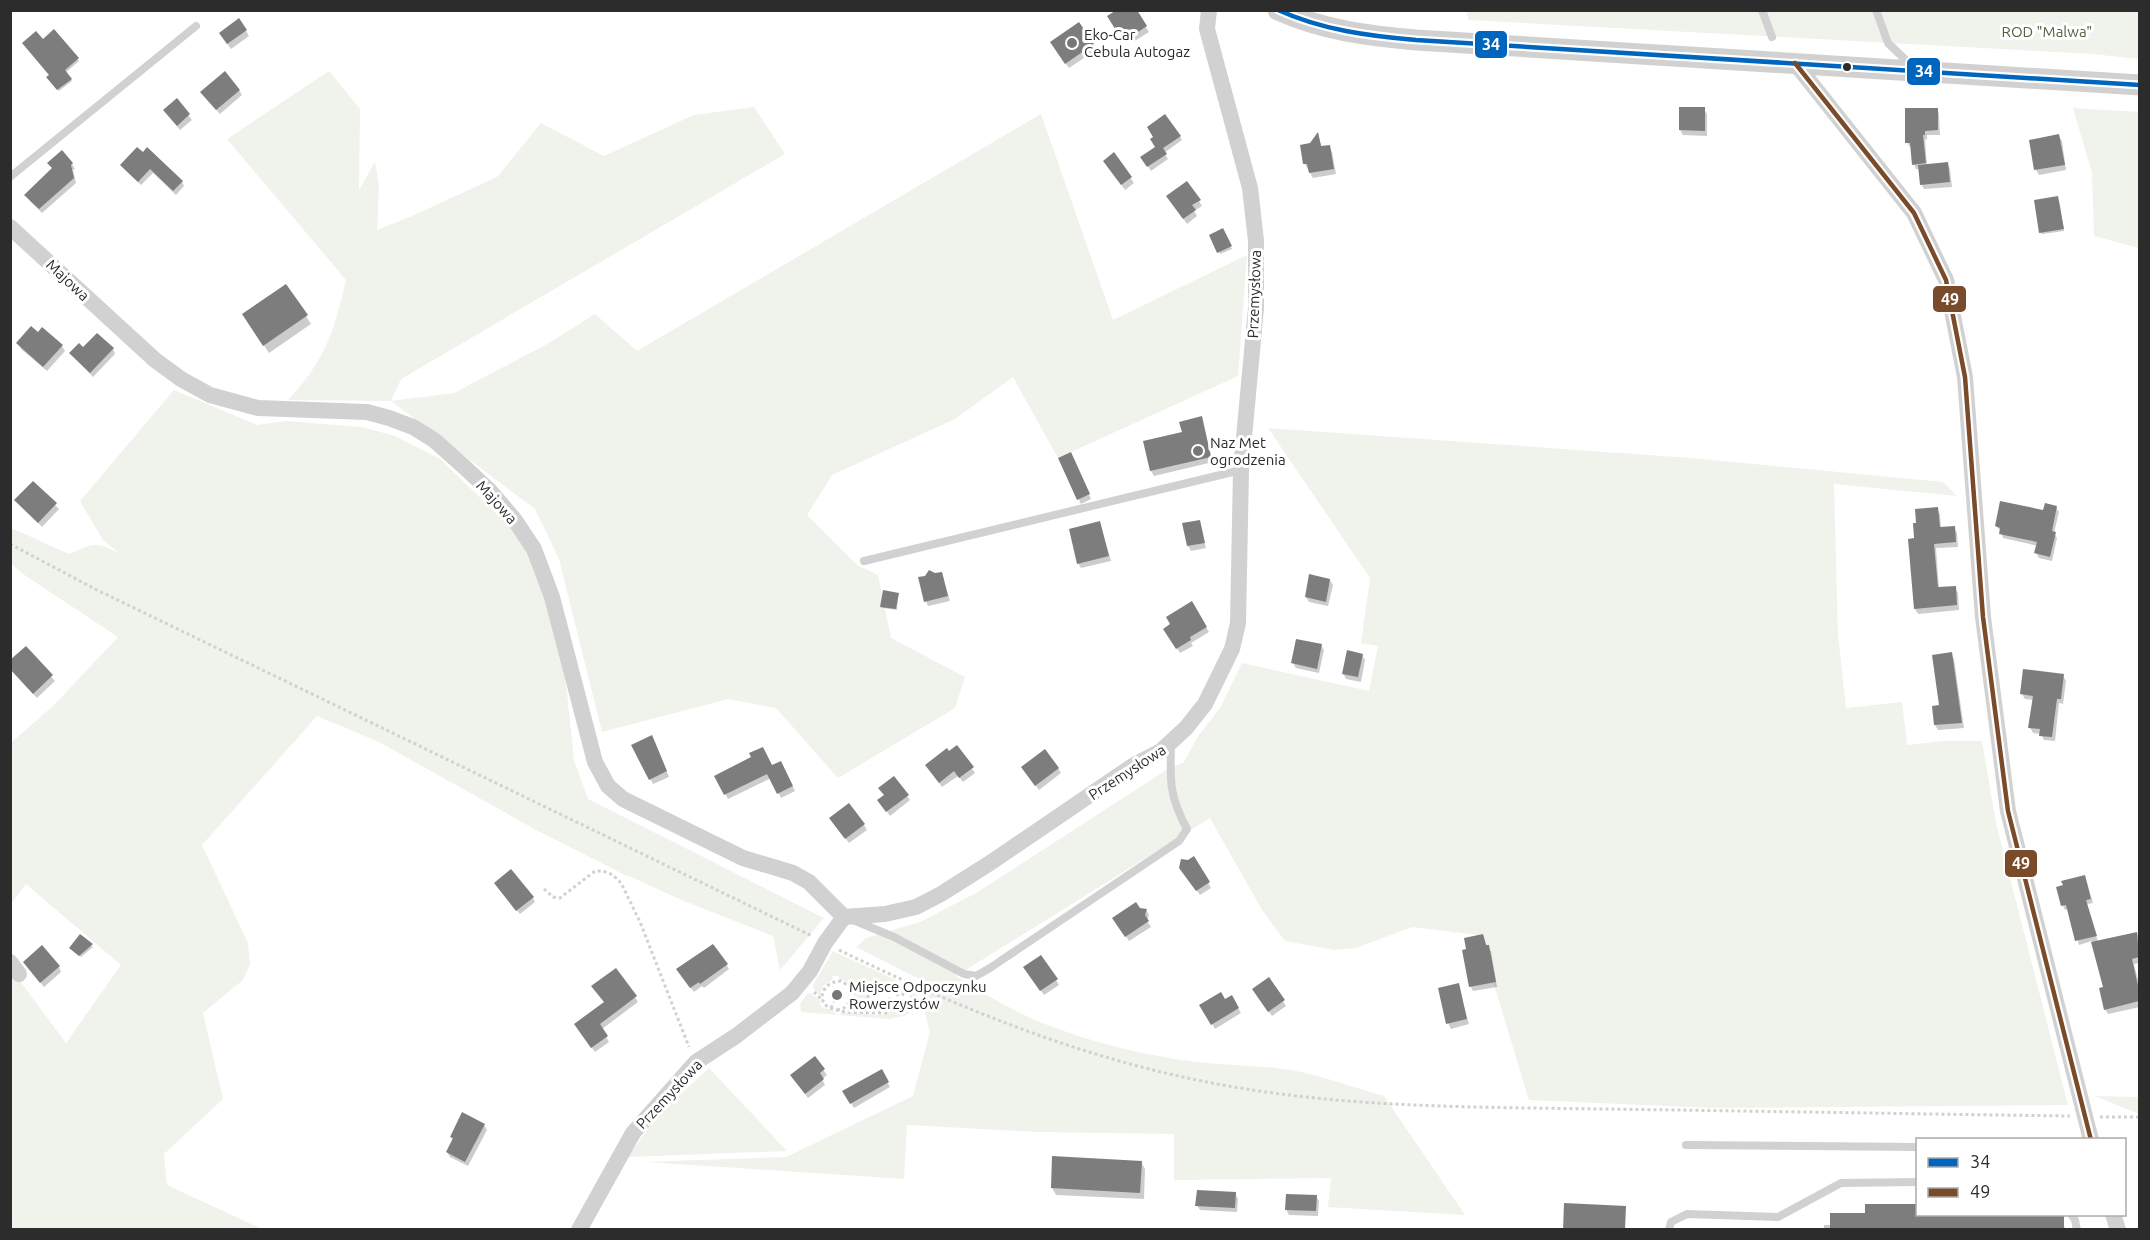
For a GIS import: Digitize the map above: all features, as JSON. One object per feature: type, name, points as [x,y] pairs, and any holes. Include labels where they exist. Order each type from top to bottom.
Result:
[{"type":"street","name":"Przemysłowa","points":[[579,1230],[633,1133],[696,1062],[736,1036],[792,993],[810,971],[825,943],[844,917],[885,914],[916,907],[941,894],[990,864],[1134,765],[1171,744],[1206,704],[1232,649],[1238,614],[1241,470],[1256,308],[1256,241],[1250,188],[1207,28],[1209,10]]},
{"type":"street","points":[[1278,10],[1332,29],[1370,36],[1638,56],[1795,63],[2139,85]]},
{"type":"street","points":[[1795,63],[1914,213],[1946,280],[1965,377],[1983,616],[2008,811],[2090,1138]]},
{"type":"street","name":"Majowa","points":[[10,227],[155,360],[181,379],[210,395],[258,408],[367,412],[413,427],[434,440],[489,490],[514,519],[534,549],[558,616],[595,762],[608,786],[642,810],[742,858],[793,873],[809,882],[844,917]]},
{"type":"lane","points":[[1762,10],[1772,37]]},
{"type":"lane","points":[[1876,10],[1888,43],[1917,71]]},
{"type":"lane","points":[[10,177],[196,26]]},
{"type":"lane","points":[[864,561],[1241,470]]},
{"type":"lane","points":[[844,917],[894,937],[964,974],[976,976],[1179,841],[1188,829],[1171,794],[1171,744]]},
{"type":"lane","points":[[1686,1145],[1916,1147]]},
{"type":"lane","points":[[1669,1230],[1671,1222],[1688,1214],[1778,1216],[1841,1183],[1916,1182]]},
{"type":"lane","points":[[2071,1216],[2077,1230]]},
{"type":"path","points":[[10,544],[95,589],[908,983],[1014,1028],[1094,1054],[1211,1083],[1298,1097],[1409,1106],[2139,1117]]},
{"type":"path","points":[[544,889],[553,897],[560,898],[594,871],[613,874],[621,883],[640,922],[662,975],[676,1018],[696,1062]]},
{"type":"path","points":[[837,1010],[844,1008],[852,999],[850,987],[843,982],[833,981],[824,988],[824,1000],[831,1008],[837,1010],[882,1013],[892,1010],[897,1000],[895,990],[886,984],[879,983],[873,987],[868,996],[868,1003],[872,1009],[882,1013]]},
{"type":"path","points":[[840,989],[843,982]]},
{"type":"path","points":[[888,999],[900,1001],[908,983]]},
{"type":"path","points":[[868,996],[875,997]]},
{"type":"path","points":[[831,1008],[834,1002]]},
{"type":"green space","name":"ROD \"Malwa\"","points":[[1466,11],[2139,11],[2139,59],[2092,54],[1469,20]]},
{"type":"green space","points":[[329,71],[360,109],[359,190],[375,162],[379,185],[377,230],[497,177],[541,123],[604,156],[694,115],[754,107],[785,154],[401,379],[391,401],[288,400],[311,372],[326,345],[346,280],[227,139]]},
{"type":"green space","points":[[2073,108],[2139,112],[2139,248],[2094,236],[2092,173]]},
{"type":"green space","points":[[1041,114],[1113,320],[1247,255],[1238,376],[1058,458],[1013,377],[955,419],[832,475],[807,515],[857,565],[878,575],[891,638],[965,677],[955,708],[838,778],[776,708],[728,699],[602,732],[559,559],[535,509],[391,401],[454,393],[549,343],[595,314],[637,351]]},
{"type":"green space","points":[[174,390],[257,425],[286,421],[362,427],[395,436],[440,459],[526,542],[563,655],[574,760],[588,799],[824,918],[780,970],[773,936],[627,876],[538,831],[379,742],[317,716],[202,845],[248,943],[250,964],[243,980],[203,1013],[223,1099],[164,1154],[167,1185],[262,1229],[11,1230],[11,969],[66,1043],[121,965],[26,884],[11,904],[11,743],[54,705],[118,637],[11,564],[11,528],[69,554],[100,545],[120,554],[103,540],[80,501]]},
{"type":"green space","points":[[1268,428],[1691,458],[1943,482],[1957,496],[1834,484],[1838,635],[1846,708],[1902,702],[1907,745],[1945,741],[1982,741],[1996,823],[2068,1105],[1712,1108],[1529,1100],[1479,935],[1412,927],[1356,948],[1334,950],[1285,941],[1262,910],[1210,818],[956,976],[1022,1014],[1100,1043],[1196,1062],[1296,1071],[1384,1096],[1465,1215],[1328,1207],[1331,1178],[1174,1180],[1174,1134],[1039,1132],[907,1125],[904,1179],[647,1162],[786,1157],[913,1096],[930,1032],[919,991],[921,980],[856,947],[866,938],[920,922],[976,893],[1168,769],[1184,762],[1199,735],[1220,708],[1242,663],[1369,691],[1378,646],[1361,643],[1370,578]]},
{"type":"green space","points":[[833,951],[900,982],[902,987],[900,991],[884,982],[872,985],[870,983],[866,988],[866,1001],[864,1002],[865,1008],[868,1007],[870,1010],[848,1008],[854,999],[853,988],[855,987],[851,982],[839,979],[839,976],[832,976],[833,979],[823,986],[820,996],[814,990],[813,985]]},
{"type":"green space","points":[[911,989],[918,992],[911,1012],[904,1016],[889,1019],[836,1015],[842,1012],[883,1015],[895,1009],[901,1012],[909,1009],[912,1002],[908,993]]},
{"type":"green space","points":[[811,993],[821,1002],[820,1005],[824,1009],[835,1012],[835,1015],[801,1012],[800,1004],[807,994]]},
{"type":"green space","points":[[709,1068],[787,1151],[628,1157],[658,1115]]},
{"type":"green space","points":[[2095,1096],[2139,1097],[2139,1114]]},
{"type":"building","points":[[1137,10],[1147,26],[1129,38],[1122,28],[1117,32],[1107,16],[1115,11]]},
{"type":"building","points":[[239,18],[247,30],[227,44],[219,33]]},
{"type":"building","name":"Eko-Car Cebula Autogaz","points":[[1079,22],[1094,44],[1065,64],[1050,42]]},
{"type":"building","points":[[54,29],[79,58],[65,70],[72,79],[57,90],[46,77],[49,75],[22,43],[36,31],[43,39]]},
{"type":"building","points":[[225,71],[240,90],[216,110],[200,92]]},
{"type":"building","points":[[177,98],[190,114],[177,126],[163,110]]},
{"type":"building","points":[[1679,107],[1705,107],[1705,131],[1679,130]]},
{"type":"building","points":[[1905,108],[1938,108],[1938,130],[1925,131],[1923,135],[1926,163],[1912,165],[1910,143],[1905,143]]},
{"type":"building","points":[[1165,114],[1181,136],[1163,148],[1167,154],[1147,167],[1140,157],[1155,147],[1150,139],[1153,137],[1147,127]]},
{"type":"building","points":[[1318,132],[1321,146],[1330,145],[1334,169],[1309,173],[1307,164],[1303,164],[1300,145],[1310,143]]},
{"type":"building","points":[[2059,134],[2065,165],[2034,170],[2029,140]]},
{"type":"building","points":[[137,147],[143,152],[147,147],[183,181],[173,191],[150,169],[138,182],[120,165]]},
{"type":"building","points":[[62,150],[73,163],[71,165],[74,178],[39,209],[24,195],[52,168],[47,163]]},
{"type":"building","points":[[1114,152],[1132,177],[1121,185],[1103,161]]},
{"type":"building","points":[[1948,162],[1950,182],[1920,185],[1918,165]]},
{"type":"building","points":[[1187,181],[1201,200],[1192,205],[1196,210],[1183,219],[1166,196]]},
{"type":"building","points":[[2058,196],[2064,229],[2039,233],[2034,200]]},
{"type":"building","points":[[1223,228],[1232,246],[1217,253],[1209,235]]},
{"type":"building","points":[[286,284],[308,315],[263,346],[242,314]]},
{"type":"building","points":[[31,326],[38,332],[42,327],[63,345],[43,367],[16,343]]},
{"type":"building","points":[[97,333],[114,348],[90,373],[69,353],[79,343],[83,347]]},
{"type":"building","points":[[1202,416],[1211,457],[1150,471],[1143,441],[1182,432],[1179,422]]},
{"type":"building","points":[[1071,452],[1090,494],[1077,500],[1058,458]]},
{"type":"building","points":[[33,481],[57,503],[38,523],[14,500]]},
{"type":"building","points":[[2000,501],[2043,510],[2045,503],[2057,506],[2052,531],[2056,532],[2050,557],[2034,553],[2037,542],[1999,534],[2000,528],[1995,526]]},
{"type":"building","points":[[1938,507],[1940,527],[1955,526],[1956,542],[1934,544],[1938,587],[1956,586],[1957,605],[1914,609],[1908,539],[1914,538],[1915,509]]},
{"type":"building","points":[[1200,520],[1205,543],[1187,546],[1182,523]]},
{"type":"building","points":[[1100,521],[1109,556],[1077,564],[1069,529]]},
{"type":"building","points":[[929,570],[935,573],[942,572],[948,596],[924,602],[918,577],[925,576]]},
{"type":"building","points":[[1309,574],[1330,579],[1326,602],[1305,597]]},
{"type":"building","points":[[883,590],[899,593],[896,609],[880,607]]},
{"type":"building","points":[[1192,601],[1207,627],[1176,649],[1163,629],[1170,624],[1166,617]]},
{"type":"building","points":[[1296,639],[1322,644],[1317,669],[1291,663]]},
{"type":"building","points":[[26,646],[53,675],[33,694],[10,669],[10,660]]},
{"type":"building","points":[[1347,650],[1363,654],[1358,677],[1342,674]]},
{"type":"building","points":[[1952,652],[1962,723],[1934,725],[1932,706],[1939,705],[1932,655]]},
{"type":"building","points":[[2023,669],[2064,674],[2061,699],[2057,699],[2052,737],[2039,736],[2040,729],[2028,728],[2033,696],[2020,694]]},
{"type":"building","points":[[652,735],[667,771],[649,780],[631,745]]},
{"type":"building","points":[[957,745],[974,767],[959,778],[954,771],[939,783],[925,765],[947,748],[949,751]]},
{"type":"building","points":[[763,747],[772,765],[781,761],[793,786],[777,794],[767,774],[724,795],[714,776],[751,757],[749,753]]},
{"type":"building","points":[[1045,749],[1059,768],[1035,786],[1021,767]]},
{"type":"building","points":[[894,776],[909,795],[886,812],[877,800],[884,795],[878,788]]},
{"type":"building","points":[[849,803],[865,824],[845,839],[829,818]]},
{"type":"building","points":[[1194,856],[1210,882],[1196,891],[1179,868],[1181,859],[1188,860]]},
{"type":"building","points":[[511,869],[534,897],[516,911],[494,883]]},
{"type":"building","points":[[2085,875],[2091,899],[2086,900],[2097,936],[2075,941],[2066,905],[2061,906],[2056,887],[2063,885],[2061,881]]},
{"type":"building","points":[[1136,902],[1140,908],[1147,909],[1145,915],[1149,921],[1125,937],[1112,918]]},
{"type":"building","points":[[2137,932],[2139,957],[2132,959],[2139,990],[2139,1001],[2104,1010],[2099,988],[2103,987],[2091,942]]},
{"type":"building","points":[[80,934],[93,944],[79,956],[69,948]]},
{"type":"building","points":[[1483,934],[1486,945],[1489,945],[1496,982],[1469,987],[1462,950],[1466,949],[1464,938]]},
{"type":"building","points":[[713,944],[728,964],[700,984],[699,982],[690,988],[676,969]]},
{"type":"building","points":[[42,945],[60,966],[40,983],[23,962]]},
{"type":"building","points":[[1041,955],[1058,979],[1040,991],[1023,967]]},
{"type":"building","points":[[616,968],[637,996],[600,1024],[608,1036],[591,1048],[574,1024],[604,1002],[591,986]]},
{"type":"building","points":[[1269,977],[1285,1000],[1268,1012],[1252,989]]},
{"type":"building","points":[[1459,983],[1467,1019],[1446,1024],[1438,988]]},
{"type":"building","points":[[1221,992],[1225,999],[1232,995],[1239,1008],[1211,1025],[1199,1005]]},
{"type":"building","points":[[815,1056],[825,1069],[820,1073],[824,1079],[805,1094],[790,1075]]},
{"type":"building","points":[[882,1069],[889,1082],[850,1104],[842,1091]]},
{"type":"building","points":[[462,1112],[485,1124],[465,1162],[446,1152],[453,1138],[450,1137]]},
{"type":"building","points":[[1052,1156],[1142,1161],[1140,1193],[1051,1188]]},
{"type":"building","points":[[1197,1190],[1236,1192],[1235,1208],[1195,1206]]},
{"type":"building","points":[[1286,1194],[1317,1195],[1316,1211],[1285,1210]]},
{"type":"building","points":[[1564,1203],[1626,1206],[1625,1230],[1563,1230]]},
{"type":"building","points":[[1865,1204],[1916,1204],[1916,1216],[2064,1216],[2064,1230],[1830,1230],[1830,1213],[1865,1213]]},
{"type":"transit line","name":"34","points":[[1278,10],[1312,23],[1346,31],[1416,40],[2140,85]]},
{"type":"transit line","name":"49","points":[[1795,63],[1914,213],[1946,280],[1965,377],[1983,617],[2008,811],[2090,1138]]},
{"type":"place","name":"Eko-Car Cebula Autogaz","points":[[1072,43]]},
{"type":"place","name":"Naz Met ogrodzenia","points":[[1198,451]]},
{"type":"place","name":"Miejsce Odpoczynku Rowerzystów","points":[[837,995]]}]
